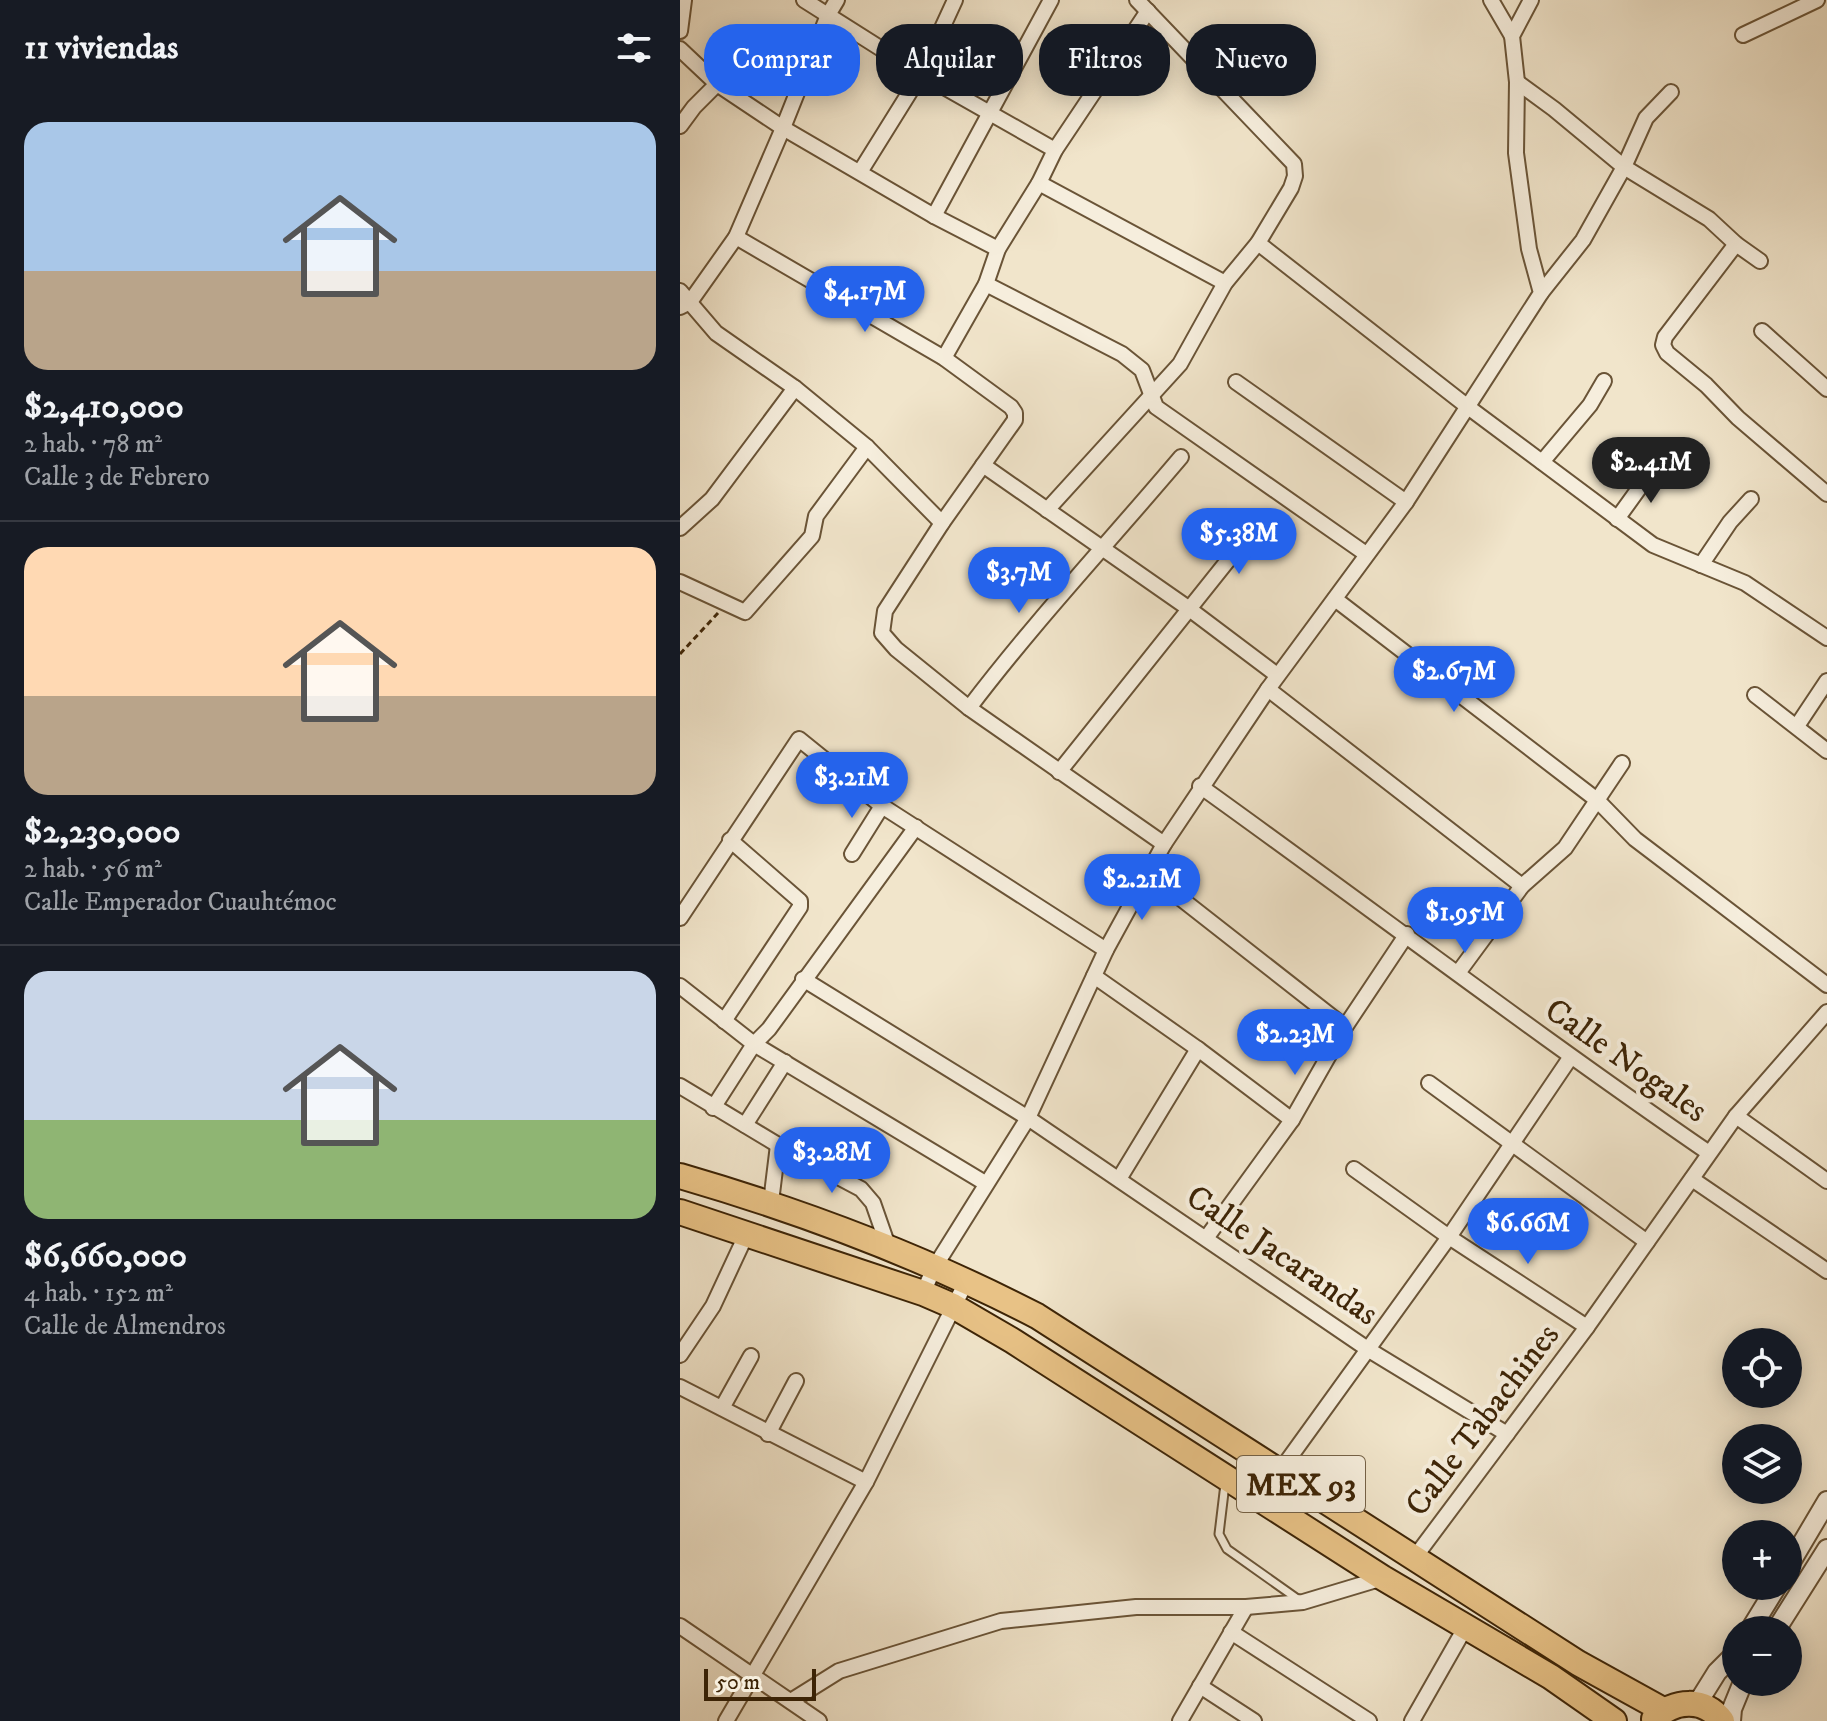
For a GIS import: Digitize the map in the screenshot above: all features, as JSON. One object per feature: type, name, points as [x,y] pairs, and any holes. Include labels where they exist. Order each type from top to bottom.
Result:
[{"type":"main road","name":"MEX 93","points":[[680,1176],[771,1202],[888,1246],[967,1280],[1037,1316],[1658,1716],[1679,1704],[1697,1704]]},
{"type":"main road","name":"MEX 93","points":[[680,1212],[923,1293],[953,1306],[1027,1349],[1383,1578],[1551,1677],[1614,1721]]},
{"type":"main road","points":[[1697,1704],[1708,1708],[1722,1721]]},
{"type":"street","points":[[680,31],[684,0]]},
{"type":"street","points":[[804,0],[876,45]]},
{"type":"street","points":[[837,0],[736,237],[683,300],[716,333],[795,388],[867,447],[942,523]]},
{"type":"street","points":[[944,24],[955,0]]},
{"type":"street","points":[[934,216],[1051,0]]},
{"type":"street","points":[[1491,0],[1512,36],[1517,82],[1516,153],[1529,249],[1541,293]]},
{"type":"street","points":[[1512,36],[1531,0]]},
{"type":"street","points":[[1743,35],[1817,0]]},
{"type":"street","points":[[944,358],[986,284],[998,249],[1143,5],[1294,164],[1295,176],[1258,243],[1225,283],[1180,364],[1047,510]]},
{"type":"street","points":[[680,49],[704,72]]},
{"type":"street","points":[[1517,82],[1624,167],[1709,219],[1760,261]]},
{"type":"street","points":[[923,1293],[934,1268],[985,1183],[1028,1118],[1106,950],[1147,872],[1200,786],[1277,675],[1406,502],[1541,293],[1583,240],[1624,167],[1646,118],[1671,92]]},
{"type":"street","points":[[680,126],[705,96]]},
{"type":"street","points":[[735,96],[783,128],[934,216],[998,249]]},
{"type":"street","points":[[860,172],[907,96]]},
{"type":"street","points":[[960,96],[1055,150]]},
{"type":"street","points":[[1039,183],[1225,283]]},
{"type":"street","points":[[736,237],[944,358],[1011,407],[1015,420],[885,611],[882,633],[896,649],[969,708],[1164,844]]},
{"type":"street","points":[[1258,243],[1468,407],[1653,545],[1745,583],[1827,638]]},
{"type":"street","points":[[1736,244],[1665,337],[1663,345],[1667,353],[1706,385],[1738,418],[1827,494]]},
{"type":"street","points":[[986,284],[1122,354],[1142,370],[1156,407],[1366,554]]},
{"type":"street","points":[[1762,331],[1827,389]]},
{"type":"street","points":[[1542,462],[1590,405],[1604,381]]},
{"type":"street","points":[[1236,382],[1406,502]]},
{"type":"street","points":[[680,528],[712,499],[795,388]]},
{"type":"street","points":[[680,582],[745,612],[812,536],[816,516],[867,447]]},
{"type":"street","points":[[969,708],[1011,652],[1181,457]]},
{"type":"street","points":[[983,465],[1188,608],[1277,675]]},
{"type":"street","points":[[1617,519],[1653,469]]},
{"type":"street","points":[[1701,565],[1730,522],[1751,499]]},
{"type":"street","points":[[1059,772],[1261,519]]},
{"type":"street","points":[[1335,599],[1597,800],[1635,839],[1827,985]]},
{"type":"street","points":[[1797,726],[1827,681]]},
{"type":"street","points":[[1268,689],[1522,886]]},
{"type":"street","points":[[1755,695],[1827,751]]},
{"type":"street","points":[[680,918],[799,739],[882,806],[1106,950]]},
{"type":"street","points":[[1458,973],[1522,886],[1565,848],[1622,763]]},
{"type":"street","name":"Calle Nogales","points":[[1200,786],[1407,934],[1570,1058],[1709,1153]]},
{"type":"street","points":[[852,854],[882,806]]},
{"type":"street","points":[[713,1108],[754,1044],[769,1029],[916,827]]},
{"type":"street","points":[[724,1021],[800,907],[800,901],[730,840]]},
{"type":"street","points":[[1147,872],[1345,1027]]},
{"type":"street","points":[[1207,1237],[1292,1120],[1345,1027],[1407,934]]},
{"type":"street","points":[[1094,976],[1292,1120]]},
{"type":"street","name":"Calle Jacarandas","points":[[803,979],[1028,1118],[1369,1350],[1507,1434]]},
{"type":"street","points":[[680,986],[754,1044],[985,1183]]},
{"type":"street","name":"Calle Tabachines","points":[[1415,1557],[1587,1327],[1736,1116],[1827,1012]]},
{"type":"street","points":[[1119,1179],[1198,1049]]},
{"type":"street","points":[[1280,1471],[1449,1237],[1570,1058]]},
{"type":"street","points":[[745,1125],[785,1062]]},
{"type":"street","points":[[1429,1083],[1647,1242]]},
{"type":"street","points":[[680,1086],[778,1145],[861,1189],[873,1203],[888,1246]]},
{"type":"street","points":[[1736,1116],[1827,1181]]},
{"type":"street","points":[[771,1202],[778,1145]]},
{"type":"street","points":[[1354,1169],[1449,1237],[1587,1327]]},
{"type":"street","points":[[1692,1179],[1827,1271]]},
{"type":"street","points":[[680,1355],[713,1306],[747,1233]]},
{"type":"street","points":[[726,1721],[866,1482],[967,1280]]},
{"type":"street","points":[[722,1408],[751,1356]]},
{"type":"street","points":[[768,1434],[796,1381]]},
{"type":"street","points":[[680,1387],[866,1482]]},
{"type":"street","points":[[1802,1543],[1827,1501]]},
{"type":"street","points":[[1785,1616],[1827,1549]]},
{"type":"street","points":[[791,1701],[839,1671],[1001,1621],[1136,1607],[1246,1607],[1303,1602],[1383,1578]]},
{"type":"street","points":[[1180,1721],[1246,1607]]},
{"type":"street","points":[[680,1626],[819,1721]]},
{"type":"street","points":[[1412,1721],[1465,1628]]},
{"type":"street","points":[[1231,1632],[1369,1721]]},
{"type":"street","points":[[1697,1704],[1722,1668]]},
{"type":"street","points":[[1200,1686],[1254,1721]]},
{"type":"street","points":[[1731,1721],[1737,1696]]},
{"type":"lane","points":[[1226,1478],[1219,1534],[1227,1549],[1303,1602]]},
{"type":"path","points":[[680,654],[727,604]]}]
